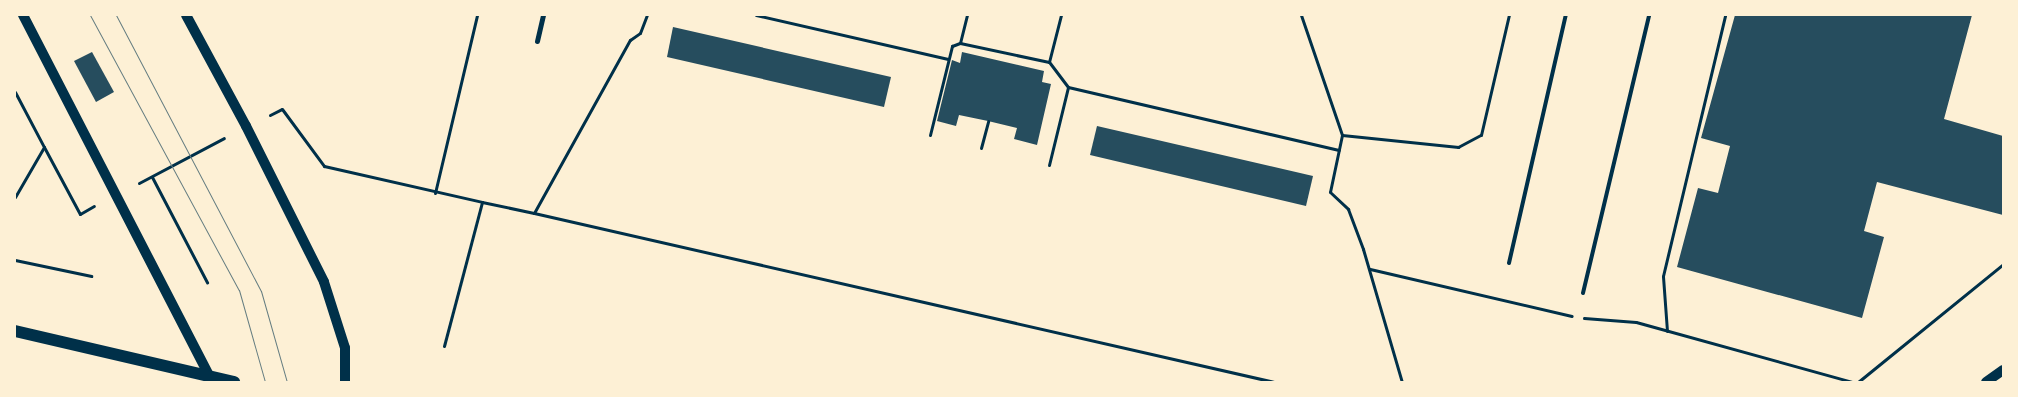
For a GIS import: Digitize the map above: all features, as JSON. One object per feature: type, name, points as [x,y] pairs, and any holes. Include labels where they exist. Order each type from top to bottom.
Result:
[{"type":"main road","points":[[23,15],[210,379]]},
{"type":"main road","points":[[186,15],[246,126],[324,282],[345,348],[345,382]]},
{"type":"main road","points":[[15,331],[210,379],[234,382]]},
{"type":"main road","points":[[1986,382],[2003,370]]},
{"type":"street","points":[[537,41],[543,15]]},
{"type":"lane","points":[[1509,263],[1566,15]]},
{"type":"lane","points":[[1583,293],[1649,15]]},
{"type":"path","points":[[435,193],[477,15]]},
{"type":"path","points":[[534,213],[630,40],[640,33],[647,15]]},
{"type":"path","points":[[756,15],[948,59]]},
{"type":"path","points":[[960,43],[967,15]]},
{"type":"path","points":[[1050,62],[1061,15]]},
{"type":"path","points":[[1301,15],[1342,135],[1330,192],[1348,208],[1370,269],[1402,382]]},
{"type":"path","points":[[1342,135],[1458,148],[1481,136],[1509,15]]},
{"type":"path","points":[[1667,331],[1663,276],[1725,15]]},
{"type":"path","points":[[930,136],[952,46],[960,43],[1050,62],[1068,87],[1339,150]]},
{"type":"path","points":[[1049,165],[1068,87]]},
{"type":"path","points":[[15,92],[44,147],[15,197]]},
{"type":"path","points":[[981,148],[988,121]]},
{"type":"path","points":[[152,178],[207,282]]},
{"type":"path","points":[[444,346],[482,202],[1274,382]]},
{"type":"path","points":[[15,260],[91,276]]},
{"type":"path","points":[[1858,382],[2003,264]]},
{"type":"path","points":[[1370,269],[1578,317],[1636,322],[1853,382]]},
{"type":"building","points":[[1735,15],[1972,15],[1944,119],[2003,136],[2003,215],[1877,182],[1864,231],[1884,237],[1862,318],[1677,267],[1698,188],[1718,193],[1730,146],[1701,138]]},
{"type":"building","points":[[673,27],[891,77],[884,107],[667,57]]},
{"type":"building","points":[[92,52],[114,92],[96,102],[74,61]]},
{"type":"building","points":[[962,52],[1044,71],[1042,82],[1051,84],[1037,145],[1014,139],[1017,128],[988,121],[959,115],[956,126],[937,121],[952,60],[960,63]]},
{"type":"building","points":[[1097,126],[1313,176],[1306,206],[1090,155]]},
{"type":"tram line","points":[[90,15],[239,290],[265,382]]},
{"type":"tram line","points":[[116,15],[261,291],[287,382]]}]
